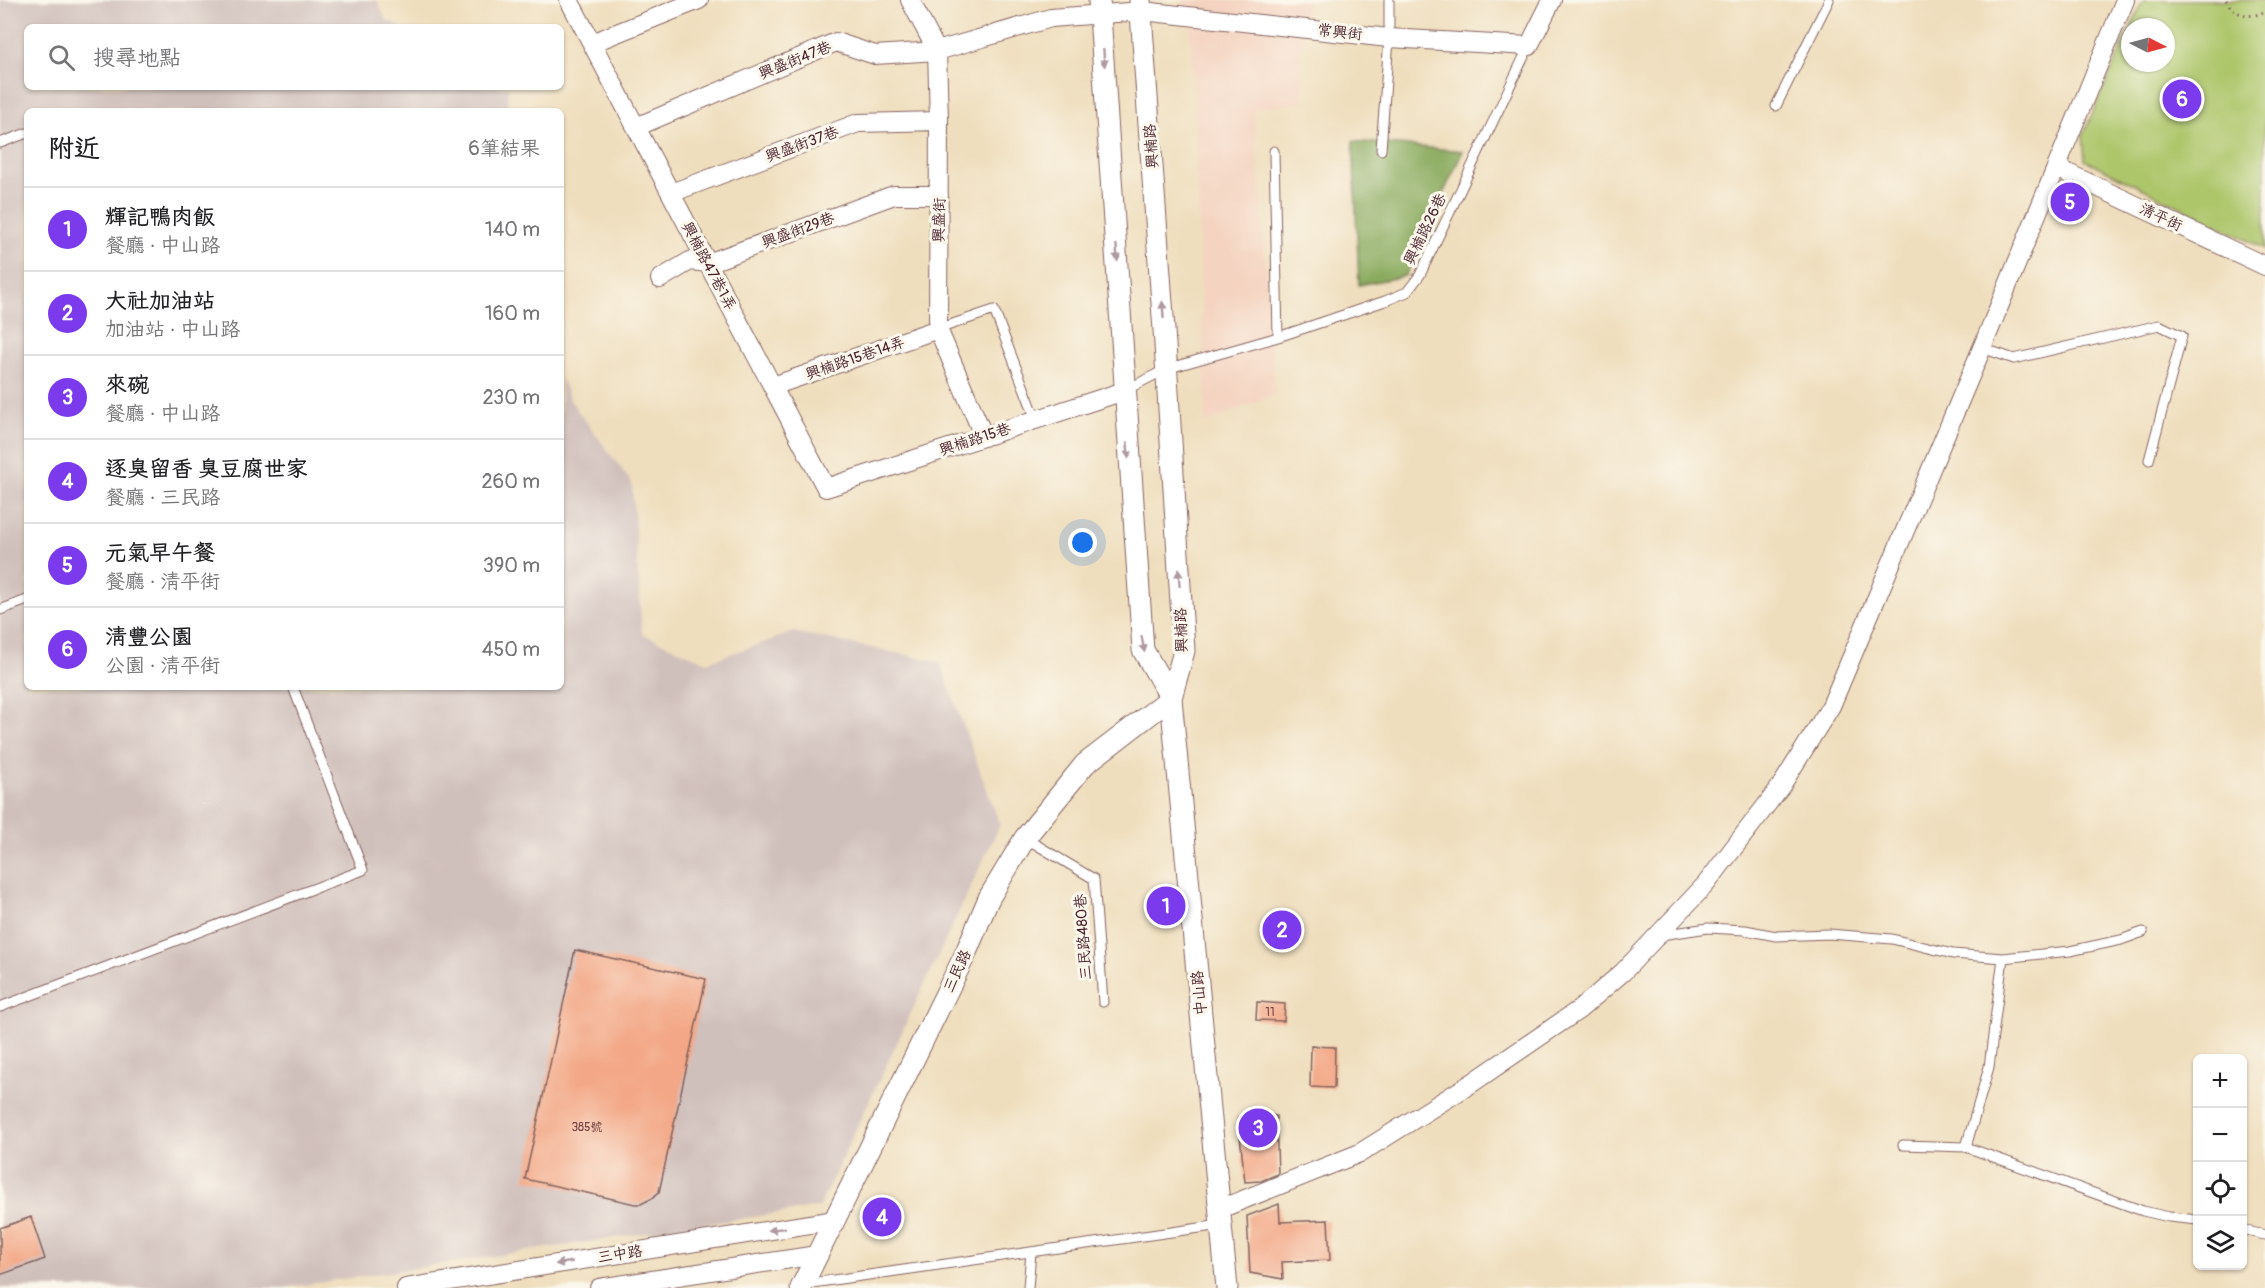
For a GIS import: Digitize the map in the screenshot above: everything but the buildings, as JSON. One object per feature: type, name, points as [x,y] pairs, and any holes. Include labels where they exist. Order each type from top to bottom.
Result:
[{"type":"street","name":"興楠路47巷1弄","points":[[569,0],[826,488]]},
{"type":"street","points":[[592,43],[699,0]]},
{"type":"street","name":"興盛街","points":[[909,0],[937,51],[938,329],[984,437]]},
{"type":"street","points":[[1529,46],[1552,0]]},
{"type":"street","points":[[1220,1217],[1360,1153],[1530,1045],[1580,1009],[1623,972],[1706,884],[1781,786],[1831,706],[2057,168],[2125,0]]},
{"type":"street","name":"常興街","points":[[1100,7],[1141,5],[1389,38],[1529,46]]},
{"type":"street","name":"興楠路","points":[[1141,5],[1184,651],[1172,698]]},
{"type":"street","points":[[1100,7],[1143,650],[1172,698]]},
{"type":"street","name":"興盛街47巷","points":[[636,127],[836,42],[874,55],[937,51],[1051,18],[1100,7]]},
{"type":"street","name":"興盛街37巷","points":[[671,193],[858,123],[939,122]]},
{"type":"street","name":"清平街","points":[[2057,168],[2265,266]]},
{"type":"street","name":"興盛街29巷","points":[[660,279],[690,261],[708,263],[894,195],[939,195]]},
{"type":"street","name":"興楠路15巷14弄","points":[[773,386],[938,329]]},
{"type":"street","name":"興楠路15巷","points":[[826,488],[1124,391]]},
{"type":"street","name":"三民路","points":[[802,1286],[964,957],[989,898],[1025,838],[1085,764],[1172,698]]},
{"type":"street","name":"中山路","points":[[1172,698],[1227,1288]]},
{"type":"street","name":"三中路","points":[[406,1288],[835,1220]]},
{"type":"street","points":[[598,1288],[817,1255]]},
{"type":"lane","points":[[1381,150],[1389,38],[1389,0]]},
{"type":"lane","points":[[1776,106],[1829,0]]},
{"type":"lane","name":"興楠路26巷","points":[[1124,391],[1166,369],[1278,337],[1385,301],[1407,291],[1420,275],[1529,46]]},
{"type":"lane","points":[[0,143],[24,134]]},
{"type":"lane","points":[[1274,152],[1278,337]]},
{"type":"lane","points":[[938,329],[994,310],[1036,419]]},
{"type":"lane","points":[[1982,348],[2014,359],[2159,326],[2182,336],[2149,460]]},
{"type":"lane","points":[[0,610],[24,601]]},
{"type":"lane","points":[[0,1007],[363,870],[294,690]]},
{"type":"lane","name":"三民路480巷","points":[[1025,838],[1094,879],[1102,1002]]},
{"type":"lane","points":[[1656,936],[1708,928],[1745,930],[1776,936],[1829,934],[1892,939],[1953,954],[2003,958],[2070,951],[2121,940],[2143,932]]},
{"type":"lane","points":[[1966,1148],[1989,1068],[2003,958]]},
{"type":"lane","points":[[1903,1145],[1966,1148],[2143,1210],[2169,1217],[2193,1219]]},
{"type":"lane","points":[[802,1286],[1031,1252],[1220,1217]]},
{"type":"lane","points":[[2247,1231],[2265,1236]]},
{"type":"lane","points":[[1028,1288],[1031,1252]]},
{"type":"path","points":[[2226,0],[2235,11],[2243,15],[2252,16],[2265,11]]},
{"type":"shaded area","points":[[0,0],[377,0],[386,20],[396,24],[24,24],[24,90],[508,90],[507,108],[24,108],[24,690],[564,690],[564,385],[570,400],[632,483],[642,634],[707,662],[794,632],[940,662],[1000,825],[819,1207],[283,1288],[0,1288]]},
{"type":"shaded area","points":[[1183,0],[1306,0],[1301,48],[1304,102],[1254,109],[1275,394],[1206,423],[1191,35]]},
{"type":"green space","points":[[2143,0],[2265,0],[2265,249],[2085,160],[2083,135],[2121,49],[2121,72],[2175,72],[2175,18],[2135,18]]},
{"type":"green space","points":[[1353,141],[1463,151],[1405,276],[1359,285]]},
{"type":"place","name":"清豐公園","points":[[2182,99]]},
{"type":"place","name":"元氣早午餐","points":[[2070,202]]},
{"type":"place","name":"輝記鴨肉飯","points":[[1166,906]]},
{"type":"place","name":"大社加油站","points":[[1282,930]]},
{"type":"place","name":"來碗","points":[[1258,1128]]},
{"type":"place","name":"逐臭留香 臭豆腐世家","points":[[882,1217]]}]
